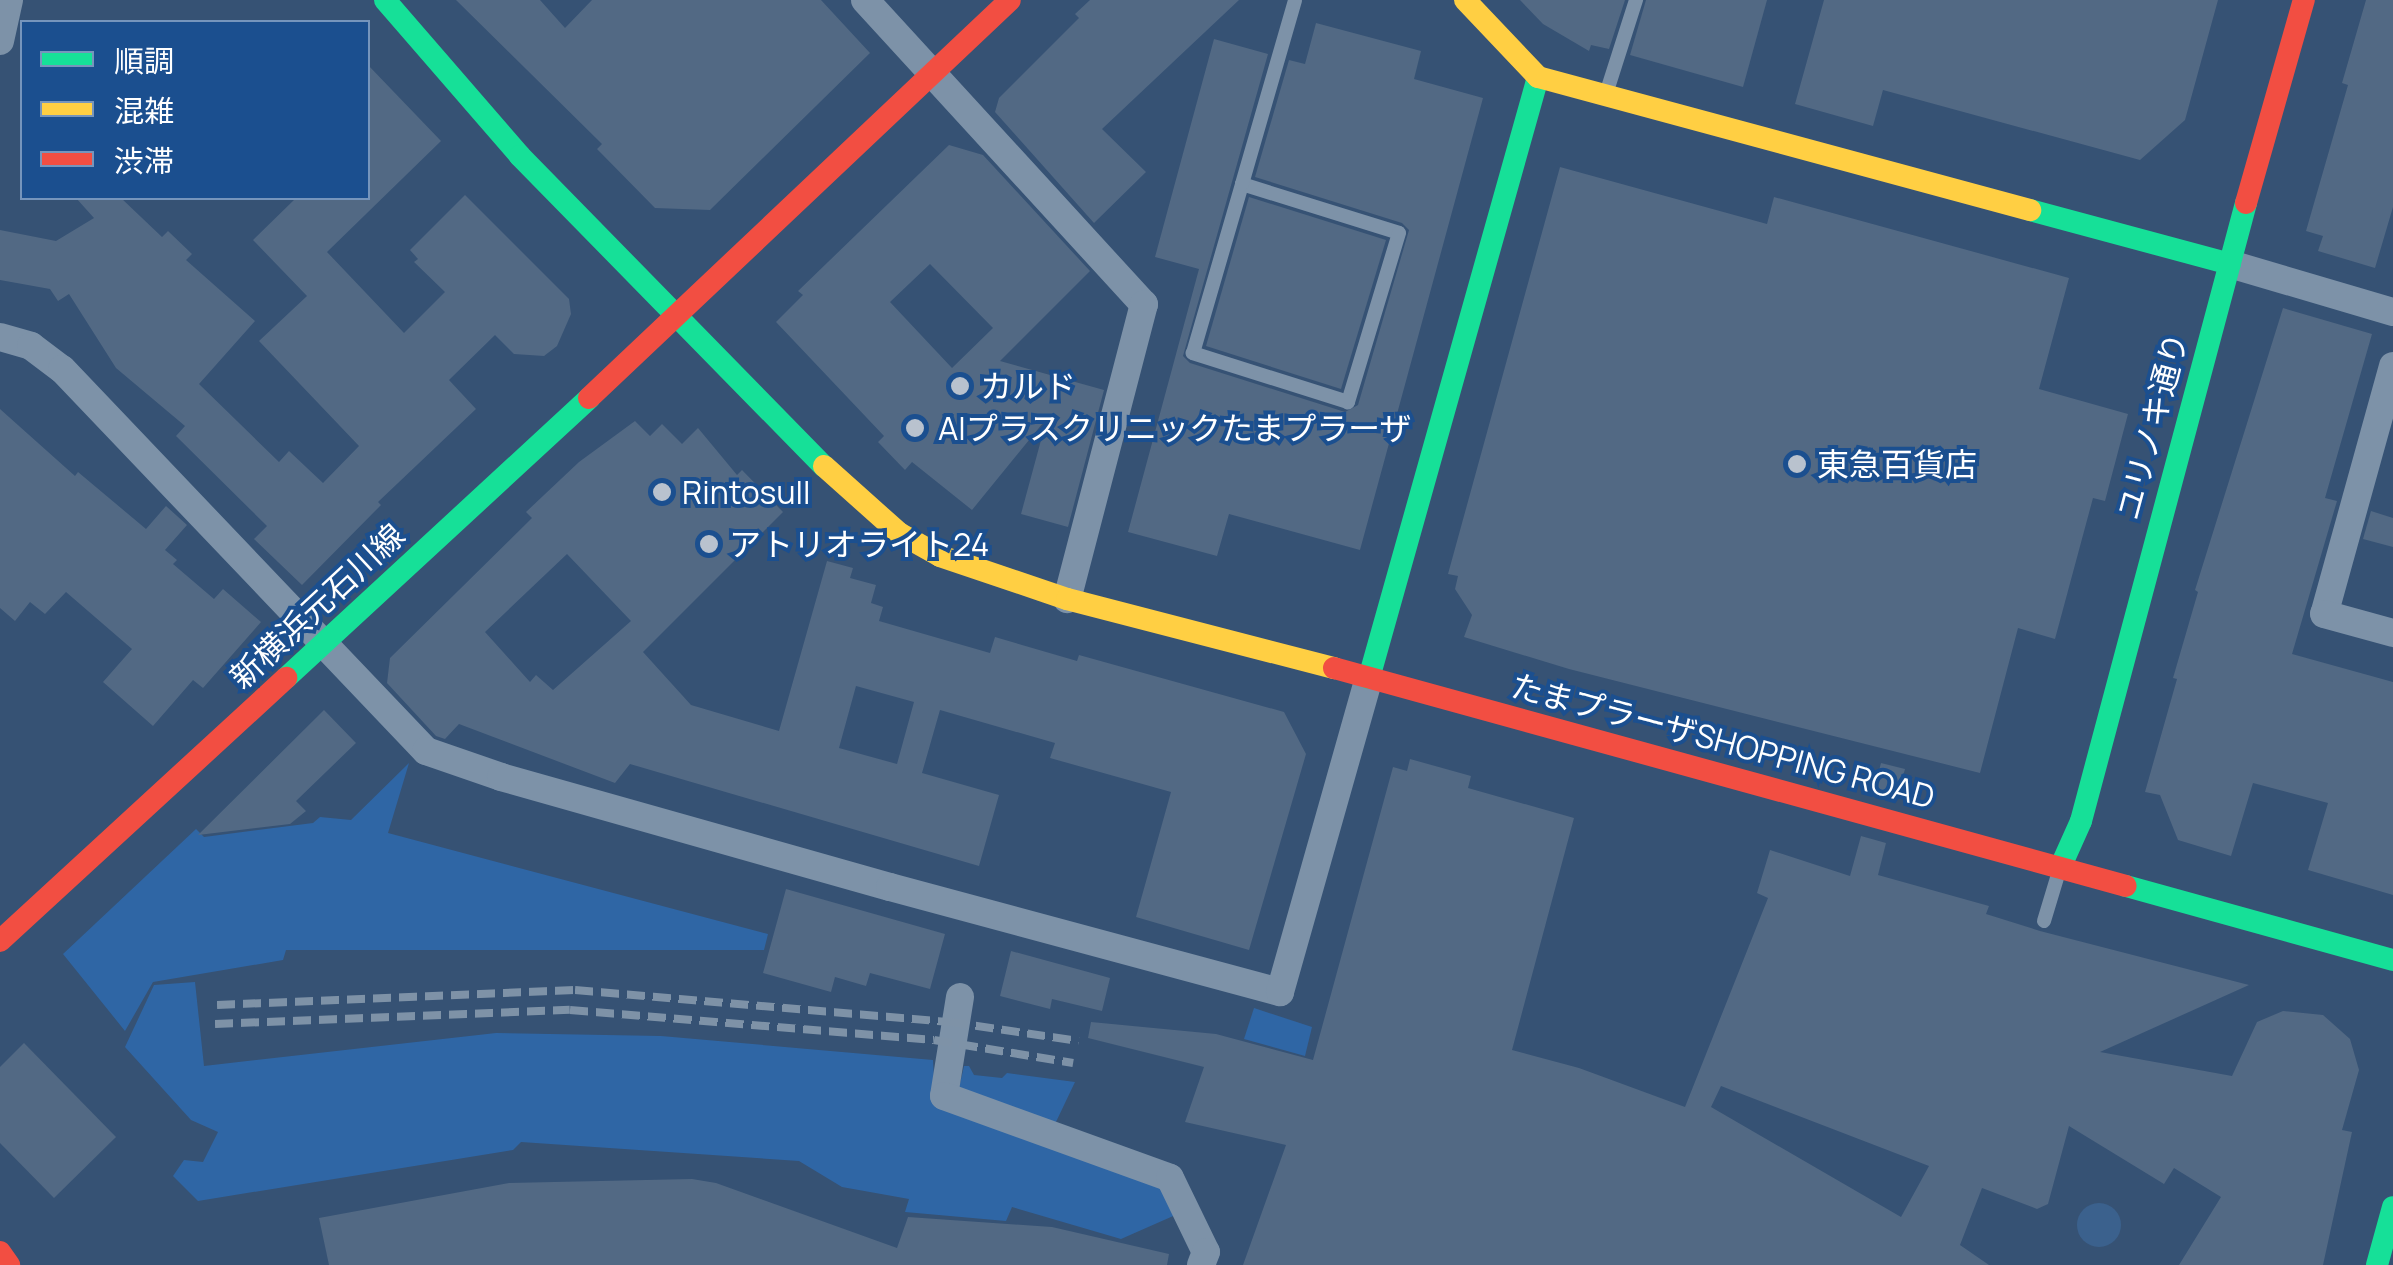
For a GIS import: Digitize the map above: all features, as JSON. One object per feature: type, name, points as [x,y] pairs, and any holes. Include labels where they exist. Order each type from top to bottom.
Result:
[{"type":"street","points":[[0,41],[9,0]]},
{"type":"street","name":"たまプラーザSHOPPING ROAD","points":[[385,0],[520,156],[790,436],[900,533],[969,568],[1067,599],[2393,960]]},
{"type":"street","points":[[864,0],[1144,304],[1067,599]]},
{"type":"street","points":[[675,316],[1010,0]]},
{"type":"street","points":[[1465,0],[1538,77],[2230,264],[2393,312]]},
{"type":"street","name":"ユリノキ通り","points":[[2060,868],[2081,821],[2304,0]]},
{"type":"street","points":[[0,336],[31,346],[62,368],[322,646],[426,751],[501,777],[908,892],[1280,992],[1538,77]]},
{"type":"street","name":"新横浜元石川線","points":[[0,941],[675,316]]},
{"type":"street","points":[[2393,366],[2324,614],[2393,632]]},
{"type":"street","points":[[960,997],[944,1096],[1170,1178],[1206,1252],[1201,1265]]},
{"type":"street","points":[[2377,1265],[2393,1207]]},
{"type":"street","points":[[0,1252],[9,1265]]},
{"type":"lane","points":[[1242,184],[1399,233],[1348,402],[1193,354],[1242,184],[1296,0]]},
{"type":"lane","points":[[1606,94],[1636,0]]},
{"type":"lane","points":[[2044,921],[2060,868]]},
{"type":"shaded area","points":[[409,763],[388,833],[768,934],[764,950],[286,950],[283,960],[153,982],[125,1031],[63,954],[196,829],[204,837],[313,823],[320,817],[351,820]]},
{"type":"shaded area","points":[[195,982],[204,1066],[496,1033],[661,1036],[933,1060],[935,1099],[1165,1183],[1180,1213],[1121,1239],[1012,1207],[1006,1221],[905,1212],[909,1199],[842,1187],[799,1161],[521,1142],[513,1150],[198,1201],[173,1176],[184,1160],[203,1162],[218,1132],[191,1120],[125,1047],[154,985]]},
{"type":"shaded area","points":[[1254,1008],[1312,1027],[1305,1056],[1244,1039]]},
{"type":"shaded area","points":[[964,1066],[969,1066],[974,1075],[1002,1078],[1007,1073],[1075,1082],[1055,1124],[959,1088]]},
{"type":"shaded area","points":[[2099,1203],[2115,1209],[2121,1225],[2115,1241],[2099,1247],[2083,1241],[2077,1225],[2083,1209]]},
{"type":"building","points":[[456,0],[540,0],[565,28],[592,0],[821,0],[870,53],[710,210],[655,208],[597,149],[602,144]]},
{"type":"building","points":[[1090,0],[1239,0],[1102,129],[1146,172],[1094,223],[995,112],[999,98],[1079,18],[1075,14]]},
{"type":"building","points":[[1520,0],[1625,0],[1609,49],[1591,45],[1589,51],[1543,24]]},
{"type":"building","points":[[1646,0],[1767,0],[1743,87],[1630,55]]},
{"type":"building","points":[[1824,0],[2218,0],[2185,120],[2140,160],[1883,90],[1873,126],[1795,104]]},
{"type":"building","points":[[2366,0],[2393,0],[2393,207],[2375,268],[2318,251],[2323,236],[2306,231],[2348,85],[2342,83]]},
{"type":"building","points":[[1316,23],[1421,51],[1414,79],[1483,98],[1360,550],[1229,514],[1217,556],[1128,532],[1199,269],[1155,257],[1214,39],[1268,54],[1183,356],[1190,363],[1345,412],[1358,405],[1409,230],[1402,223],[1255,177],[1289,60],[1305,64]]},
{"type":"building","points":[[370,67],[441,141],[327,252],[404,333],[445,292],[414,262],[418,259],[410,250],[465,195],[569,299],[571,314],[557,346],[544,356],[514,354],[495,335],[449,380],[476,409],[378,502],[381,505],[302,585],[254,539],[267,526],[176,436],[185,426],[116,368],[69,294],[58,301],[50,289],[0,280],[0,230],[56,241],[94,218],[78,200],[123,200],[162,237],[168,231],[192,254],[186,260],[255,321],[199,384],[279,462],[289,451],[323,483],[359,446],[259,341],[307,296],[253,240],[294,200],[370,200]]},
{"type":"building","points":[[949,145],[983,155],[1090,271],[1000,361],[1104,390],[1068,527],[1021,514],[1047,418],[972,510],[912,462],[905,470],[878,442],[884,436],[776,322],[803,295],[798,291]],"holes":[[[930,264],[993,328],[952,368],[890,302]]]},
{"type":"building","name":"東急百貨店","points":[[1560,167],[1767,224],[1774,197],[2069,278],[2039,389],[2128,414],[2105,501],[2093,498],[2055,639],[2018,628],[1980,773],[1569,669],[1464,637],[1472,615],[1455,589],[1458,576],[1448,574]]},
{"type":"building","points":[[1249,197],[1386,240],[1341,389],[1206,346]]},
{"type":"building","points":[[2283,308],[2372,334],[2325,498],[2337,501],[2292,654],[2393,682],[2393,895],[2308,870],[2328,803],[2253,783],[2231,856],[2178,840],[2160,795],[2145,792],[2177,679],[2173,678],[2198,592],[2195,590]]},
{"type":"building","points":[[0,409],[75,476],[78,472],[146,529],[166,506],[187,525],[165,550],[177,560],[173,564],[214,599],[223,589],[261,622],[203,688],[193,680],[153,726],[103,682],[132,649],[66,592],[45,614],[30,602],[15,621],[0,608]]},
{"type":"building","points":[[635,421],[650,436],[662,424],[682,444],[698,428],[737,475],[742,470],[783,512],[643,652],[691,705],[779,731],[827,561],[853,568],[850,578],[876,585],[871,603],[883,607],[879,621],[990,653],[995,637],[1077,661],[1079,655],[1284,712],[1306,754],[1249,950],[1136,917],[1171,792],[1050,758],[1055,743],[940,710],[922,773],[999,795],[979,866],[630,764],[615,783],[459,724],[445,739],[436,736],[387,683],[390,658],[532,518],[526,512],[579,462]],"holes":[[[567,554],[631,621],[553,690],[536,675],[530,682],[485,632]],[[856,686],[914,702],[897,764],[839,748]]]},
{"type":"building","points":[[2371,511],[2393,518],[2393,547],[2363,539]]},
{"type":"building","points":[[324,710],[356,743],[296,801],[306,811],[290,824],[198,835]]},
{"type":"building","points":[[1410,759],[1471,776],[1468,788],[1574,818],[1512,1050],[1579,1068],[1685,1107],[1768,898],[1757,893],[1770,850],[1850,876],[1861,836],[1886,843],[1878,875],[1989,906],[1986,914],[2040,931],[2249,985],[2100,1052],[2232,1076],[2257,1022],[2283,1011],[2323,1015],[2350,1039],[2359,1070],[2342,1130],[2352,1132],[2323,1265],[2179,1265],[2221,1197],[2174,1168],[2164,1184],[2069,1126],[2048,1204],[2037,1209],[1982,1188],[1960,1245],[1989,1265],[1243,1265],[1286,1145],[1185,1122],[1204,1067],[1088,1038],[1091,1022],[1216,1034],[1313,1060],[1393,767],[1407,771]],"holes":[[[1721,1086],[1929,1166],[1901,1217],[1711,1107]]]},
{"type":"building","points":[[1881,763],[1905,769],[1897,799],[1873,793]]},
{"type":"building","points":[[786,889],[945,934],[930,989],[870,973],[866,986],[835,977],[831,992],[763,973]]},
{"type":"building","points":[[1011,951],[1110,978],[1102,1011],[1052,999],[1050,1009],[1000,996]]},
{"type":"building","points":[[24,1043],[116,1137],[54,1198],[0,1143],[0,1067]]},
{"type":"building","points":[[692,1179],[716,1183],[897,1248],[908,1217],[1052,1227],[1169,1254],[1167,1265],[329,1265],[319,1218],[509,1183]]},
{"type":"railway","points":[[217,1005],[575,990],[950,1022],[1079,1041]]},
{"type":"railway","points":[[215,1024],[570,1010],[934,1040],[1073,1063]]},
{"type":"traffic: fast","points":[[385,0],[520,156],[824,466]]},
{"type":"traffic: fast","points":[[1369,678],[1538,77]]},
{"type":"traffic: fast","points":[[2060,868],[2081,821],[2246,203]]},
{"type":"traffic: fast","points":[[2030,210],[2230,264]]},
{"type":"traffic: fast","points":[[286,678],[589,398]]},
{"type":"traffic: fast","points":[[2126,886],[2393,960]]},
{"type":"traffic: fast","points":[[2377,1265],[2393,1207]]},
{"type":"traffic: slow","points":[[1465,0],[1538,77],[2030,210]]},
{"type":"traffic: slow","points":[[824,466],[899,533],[940,556],[1067,599],[1334,668]]},
{"type":"traffic: jam","points":[[589,398],[1010,0]]},
{"type":"traffic: jam","points":[[2246,203],[2304,0]]},
{"type":"traffic: jam","points":[[1334,668],[2126,886]]},
{"type":"traffic: jam","points":[[0,941],[286,678]]},
{"type":"traffic: jam","points":[[0,1252],[9,1265]]},
{"type":"place","name":"カルド","points":[[960,386]]},
{"type":"place","name":"AIプラスクリニックたまプラーザ","points":[[915,428]]},
{"type":"place","name":"東急百貨店","points":[[1797,464]]},
{"type":"place","name":"Rintosull","points":[[662,492]]},
{"type":"place","name":"アトリオライト24","points":[[709,544]]}]
